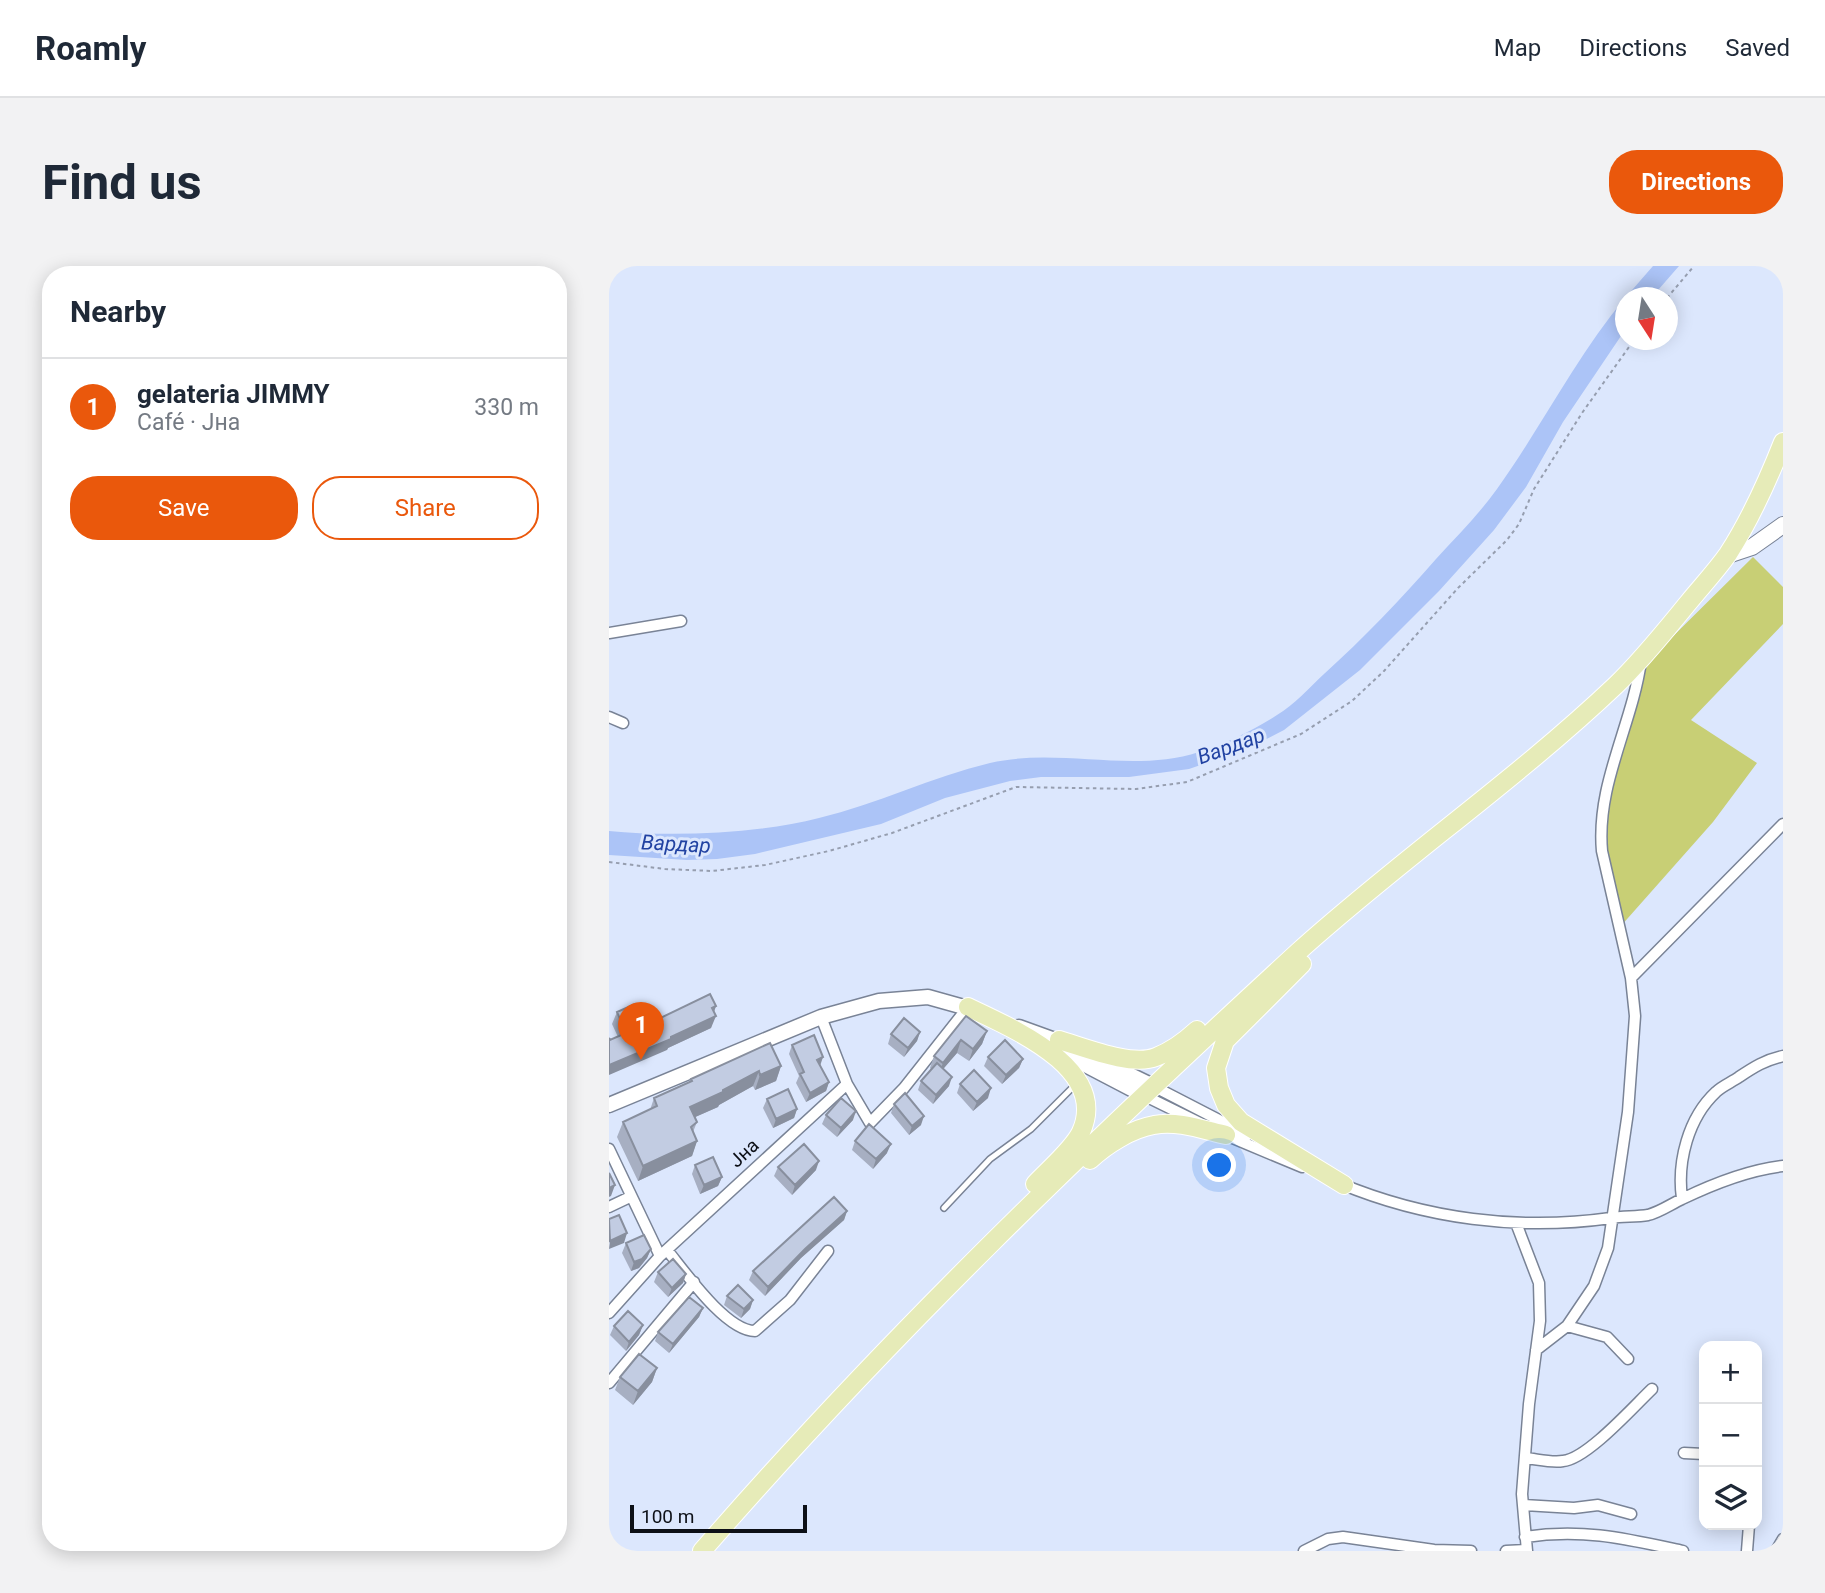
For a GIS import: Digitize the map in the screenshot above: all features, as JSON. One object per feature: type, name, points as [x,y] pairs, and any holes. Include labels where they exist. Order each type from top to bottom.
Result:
[{"type":"main road","points":[[702,1551],[786,1454],[968,1265],[1148,1090],[1310,942],[1511,776],[1616,685],[1727,555],[1759,497],[1783,442]]},
{"type":"main road","points":[[1727,555],[1752,547],[1783,525]]},
{"type":"main road","points":[[1344,1185],[1241,1122],[1226,1105],[1219,1088],[1216,1068],[1225,1041],[1395,870]]},
{"type":"main road","points":[[1059,1040],[1125,1059],[1153,1059],[1180,1044],[1268,971],[1310,942]]},
{"type":"main road","points":[[968,1007],[1017,1031],[1070,1069],[1079,1081],[1086,1101],[1086,1117],[1080,1135],[1003,1217],[968,1265]]},
{"type":"main road","points":[[968,1265],[1101,1150],[1136,1131],[1155,1124],[1184,1126],[1226,1135]]},
{"type":"street","points":[[609,633],[681,621]]},
{"type":"street","points":[[1536,1350],[1567,1326],[1594,1286],[1608,1248],[1628,1112],[1635,1016],[1630,978],[1602,851],[1601,834],[1605,794],[1619,737],[1637,690],[1641,658]]},
{"type":"street","points":[[609,717],[623,723]]},
{"type":"street","points":[[1630,978],[1783,824]]},
{"type":"street","points":[[609,1105],[821,1017],[879,1001],[928,997],[968,1007],[1059,1040],[1226,1135],[1344,1185],[1389,1202],[1429,1212],[1516,1223],[1593,1221],[1650,1214],[1728,1179],[1783,1166]]},
{"type":"street","points":[[821,1017],[847,1084],[870,1123],[904,1088],[968,1007]]},
{"type":"street","points":[[1019,1027],[1057,1051],[1148,1090],[1344,1185]]},
{"type":"street","points":[[1682,1198],[1684,1150],[1701,1112],[1716,1092],[1765,1060],[1783,1056]]},
{"type":"street","name":"Јна","points":[[609,1313],[663,1253],[847,1084]]},
{"type":"street","points":[[609,1149],[631,1197],[663,1253],[694,1282],[715,1307],[745,1331],[755,1331],[790,1300],[828,1251]]},
{"type":"street","points":[[609,1207],[631,1197]]},
{"type":"street","points":[[1506,1551],[1527,1550],[1523,1506],[1525,1458],[1540,1321],[1539,1283],[1516,1223]]},
{"type":"street","points":[[609,1382],[694,1282]]},
{"type":"street","points":[[1567,1326],[1607,1337],[1627,1359]]},
{"type":"street","points":[[1525,1458],[1562,1461],[1573,1459],[1604,1435],[1652,1389]]},
{"type":"street","points":[[1683,1453],[1699,1454]]},
{"type":"street","points":[[1523,1506],[1574,1508],[1598,1505],[1631,1514]]},
{"type":"street","points":[[1748,1551],[1749,1530]]},
{"type":"street","points":[[1525,1537],[1557,1532],[1607,1535],[1683,1551]]},
{"type":"street","points":[[1304,1551],[1328,1539],[1343,1537],[1434,1550],[1471,1551]]},
{"type":"street","points":[[1776,1551],[1783,1539]]},
{"type":"lane","points":[[944,1208],[990,1159],[1031,1129],[1079,1081]]},
{"type":"path","points":[[1676,287],[1694,266]]},
{"type":"path","points":[[609,862],[712,871],[765,865],[892,833],[1016,787],[1136,789],[1187,782],[1301,734],[1360,694],[1458,588],[1507,540],[1520,524],[1535,489],[1582,413],[1628,350]]},
{"type":"green space","points":[[1753,557],[1783,587],[1783,624],[1691,720],[1757,763],[1713,822],[1620,927],[1601,834],[1637,690],[1650,659]]},
{"type":"water","points":[[1653,266],[1679,266],[1661,287],[1635,287]]},
{"type":"water","name":"Вардар","points":[[1615,311],[1615,345],[1563,422],[1526,487],[1494,530],[1439,591],[1360,670],[1284,730],[1247,749],[1189,769],[1129,777],[1041,777],[1010,781],[945,798],[881,824],[755,854],[687,860],[609,855],[609,831],[687,834],[769,828],[841,812],[990,763],[1042,758],[1148,761],[1174,758],[1219,745],[1259,726],[1302,696],[1396,603],[1476,516],[1513,465]]},
{"type":"building","points":[[710,994],[716,1006],[712,1008],[716,1016],[671,1039],[609,1065],[609,1038],[610,1040],[626,1033],[617,1012],[635,1004],[646,1025]]},
{"type":"building","points":[[966,1016],[987,1031],[973,1049],[961,1040],[943,1063],[934,1056]]},
{"type":"building","points":[[904,1018],[920,1032],[908,1048],[891,1034]]},
{"type":"building","points":[[814,1035],[823,1057],[817,1060],[829,1082],[810,1093],[800,1074],[804,1072],[792,1045]]},
{"type":"building","points":[[1005,1040],[1023,1059],[1006,1075],[988,1057]]},
{"type":"building","points":[[770,1043],[781,1066],[760,1075],[759,1071],[690,1107],[697,1122],[691,1127],[697,1141],[643,1166],[623,1122],[657,1106],[654,1098]]},
{"type":"building","points":[[937,1063],[952,1077],[936,1095],[921,1081]]},
{"type":"building","points":[[974,1070],[991,1088],[977,1102],[960,1084]]},
{"type":"building","points":[[788,1089],[797,1109],[776,1119],[767,1099]]},
{"type":"building","points":[[905,1093],[924,1116],[912,1126],[894,1104]]},
{"type":"building","points":[[841,1098],[856,1111],[841,1128],[826,1115]]},
{"type":"building","points":[[869,1124],[891,1144],[876,1159],[855,1141]]},
{"type":"building","points":[[804,1144],[819,1161],[795,1185],[778,1167]]},
{"type":"building","points":[[713,1157],[722,1177],[704,1185],[695,1165]]},
{"type":"building","points":[[609,1173],[615,1185],[609,1188]]},
{"type":"building","points":[[834,1197],[847,1211],[768,1287],[753,1271]]},
{"type":"building","points":[[619,1215],[627,1233],[610,1241],[609,1219]]},
{"type":"building","points":[[644,1235],[651,1249],[642,1259],[634,1262],[626,1243]]},
{"type":"building","points":[[673,1259],[686,1274],[672,1288],[658,1272]]},
{"type":"building","points":[[738,1285],[753,1300],[744,1309],[727,1296]]},
{"type":"building","points":[[689,1297],[703,1308],[673,1344],[658,1332]]},
{"type":"building","points":[[628,1311],[643,1325],[629,1342],[614,1326]]},
{"type":"building","points":[[639,1354],[657,1368],[638,1391],[620,1377]]},
{"type":"place","name":"gelateria JIMMY","points":[[641,1060]]}]
